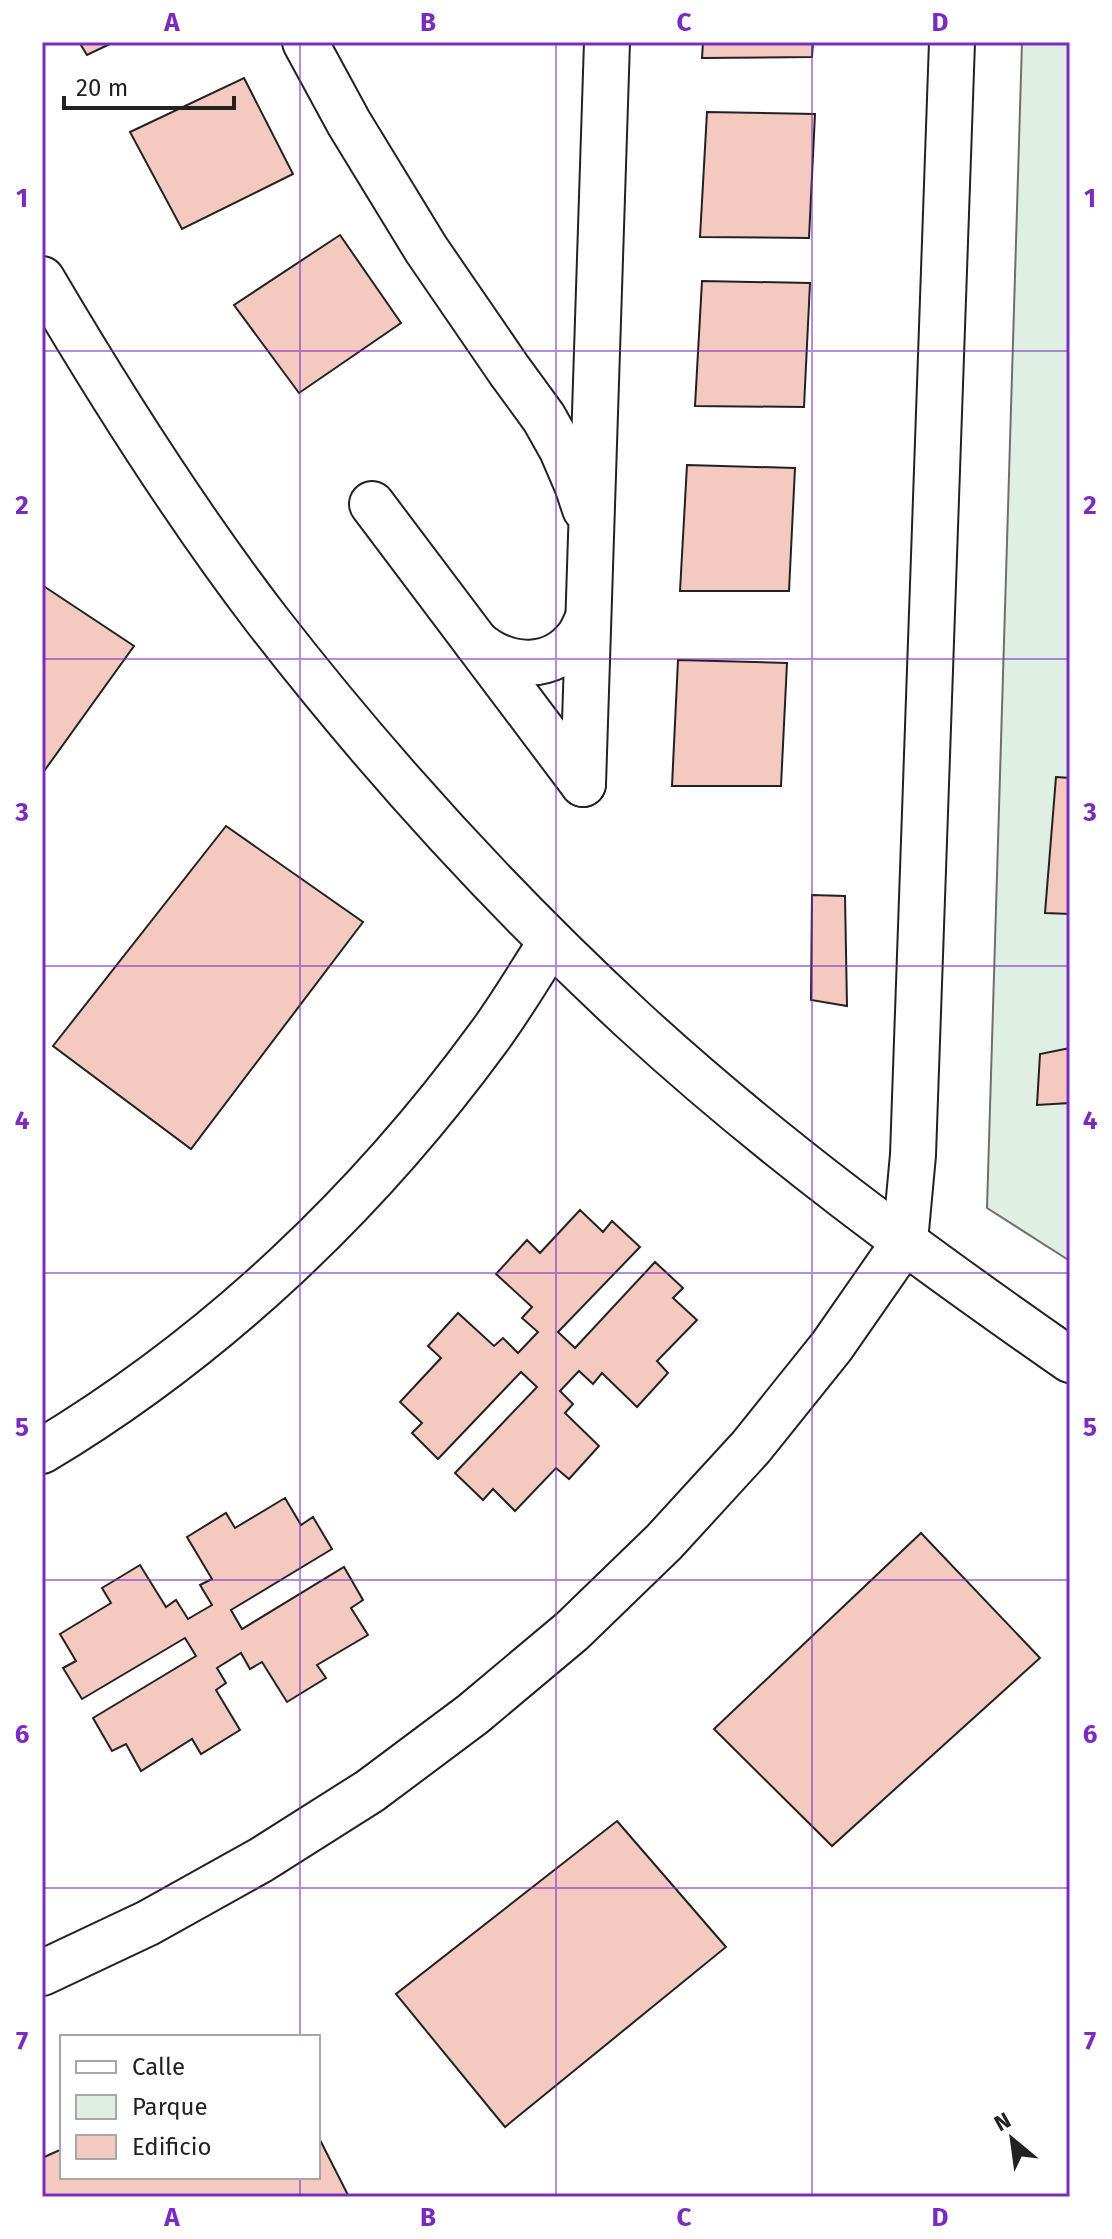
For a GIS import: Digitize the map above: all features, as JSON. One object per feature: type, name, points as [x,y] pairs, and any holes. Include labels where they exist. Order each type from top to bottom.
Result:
[{"type":"street","points":[[305,42],[349,123],[426,249],[544,418],[577,485],[591,535]]},
{"type":"street","points":[[372,504],[583,784],[607,42]]},
{"type":"street","points":[[42,1973],[148,1923],[261,1860],[370,1791],[473,1714],[561,1640],[664,1542],[751,1447],[832,1346],[905,1241],[913,1155],[952,42]]},
{"type":"street","points":[[42,279],[110,394],[266,619],[452,839],[551,942],[722,1098],[812,1171],[1070,1360]]},
{"type":"street","points":[[509,370],[522,383],[539,389],[557,388],[575,382],[589,368],[597,351]]},
{"type":"street","points":[[475,640],[489,653],[508,661],[527,663],[547,660],[565,650],[579,636],[588,618]]},
{"type":"street","points":[[42,1451],[85,1425],[176,1359],[263,1288],[345,1209],[421,1125],[490,1036],[551,942]]},
{"type":"green space","points":[[1022,42],[1070,42],[1070,1261],[987,1208]]},
{"type":"building","points":[[79,42],[114,42],[87,55]]},
{"type":"building","points":[[703,42],[813,42],[812,57],[702,58]]},
{"type":"building","points":[[244,78],[293,174],[182,229],[130,132]]},
{"type":"building","points":[[707,112],[815,114],[809,238],[700,237]]},
{"type":"building","points":[[340,235],[401,323],[299,393],[234,305]]},
{"type":"building","points":[[702,281],[810,283],[804,407],[695,406]]},
{"type":"building","points":[[687,465],[795,468],[789,591],[680,591]]},
{"type":"building","points":[[42,585],[134,646],[42,774]]},
{"type":"building","points":[[678,660],[787,663],[781,786],[672,786]]},
{"type":"building","points":[[1056,777],[1070,778],[1070,914],[1045,913]]},
{"type":"building","points":[[226,826],[363,922],[191,1149],[53,1046]]},
{"type":"building","points":[[812,895],[845,896],[847,1006],[811,1000]]},
{"type":"building","points":[[1070,1048],[1070,1103],[1037,1105],[1040,1054]]},
{"type":"building","points":[[580,1210],[603,1232],[612,1221],[640,1247],[558,1332],[575,1348],[655,1262],[683,1288],[673,1298],[697,1320],[657,1361],[668,1373],[637,1407],[602,1373],[593,1384],[579,1371],[560,1391],[573,1404],[565,1413],[599,1446],[569,1479],[556,1468],[515,1511],[493,1489],[483,1500],[455,1473],[537,1387],[521,1372],[438,1459],[412,1433],[422,1423],[400,1402],[441,1358],[428,1346],[458,1313],[494,1346],[503,1338],[518,1353],[538,1332],[522,1318],[532,1307],[496,1274],[527,1240],[540,1253]]},
{"type":"building","points":[[285,1498],[301,1525],[313,1517],[332,1549],[231,1610],[242,1629],[344,1567],[363,1600],[351,1608],[368,1635],[317,1665],[326,1678],[287,1702],[262,1662],[250,1669],[241,1653],[217,1668],[226,1683],[216,1690],[240,1730],[201,1754],[192,1739],[141,1771],[126,1744],[112,1751],[93,1718],[196,1656],[185,1638],[82,1699],[63,1668],[76,1661],[60,1634],[111,1603],[102,1588],[140,1565],[166,1607],[176,1600],[188,1619],[212,1605],[200,1585],[212,1579],[187,1537],[226,1513],[235,1528]]},
{"type":"building","points":[[921,1533],[1040,1658],[832,1846],[714,1729]]},
{"type":"building","points":[[617,1821],[726,1947],[505,2127],[396,1994]]},
{"type":"building","points":[[320,2140],[349,2197],[42,2197],[42,2158],[60,2150],[60,2179],[320,2179]]}]
